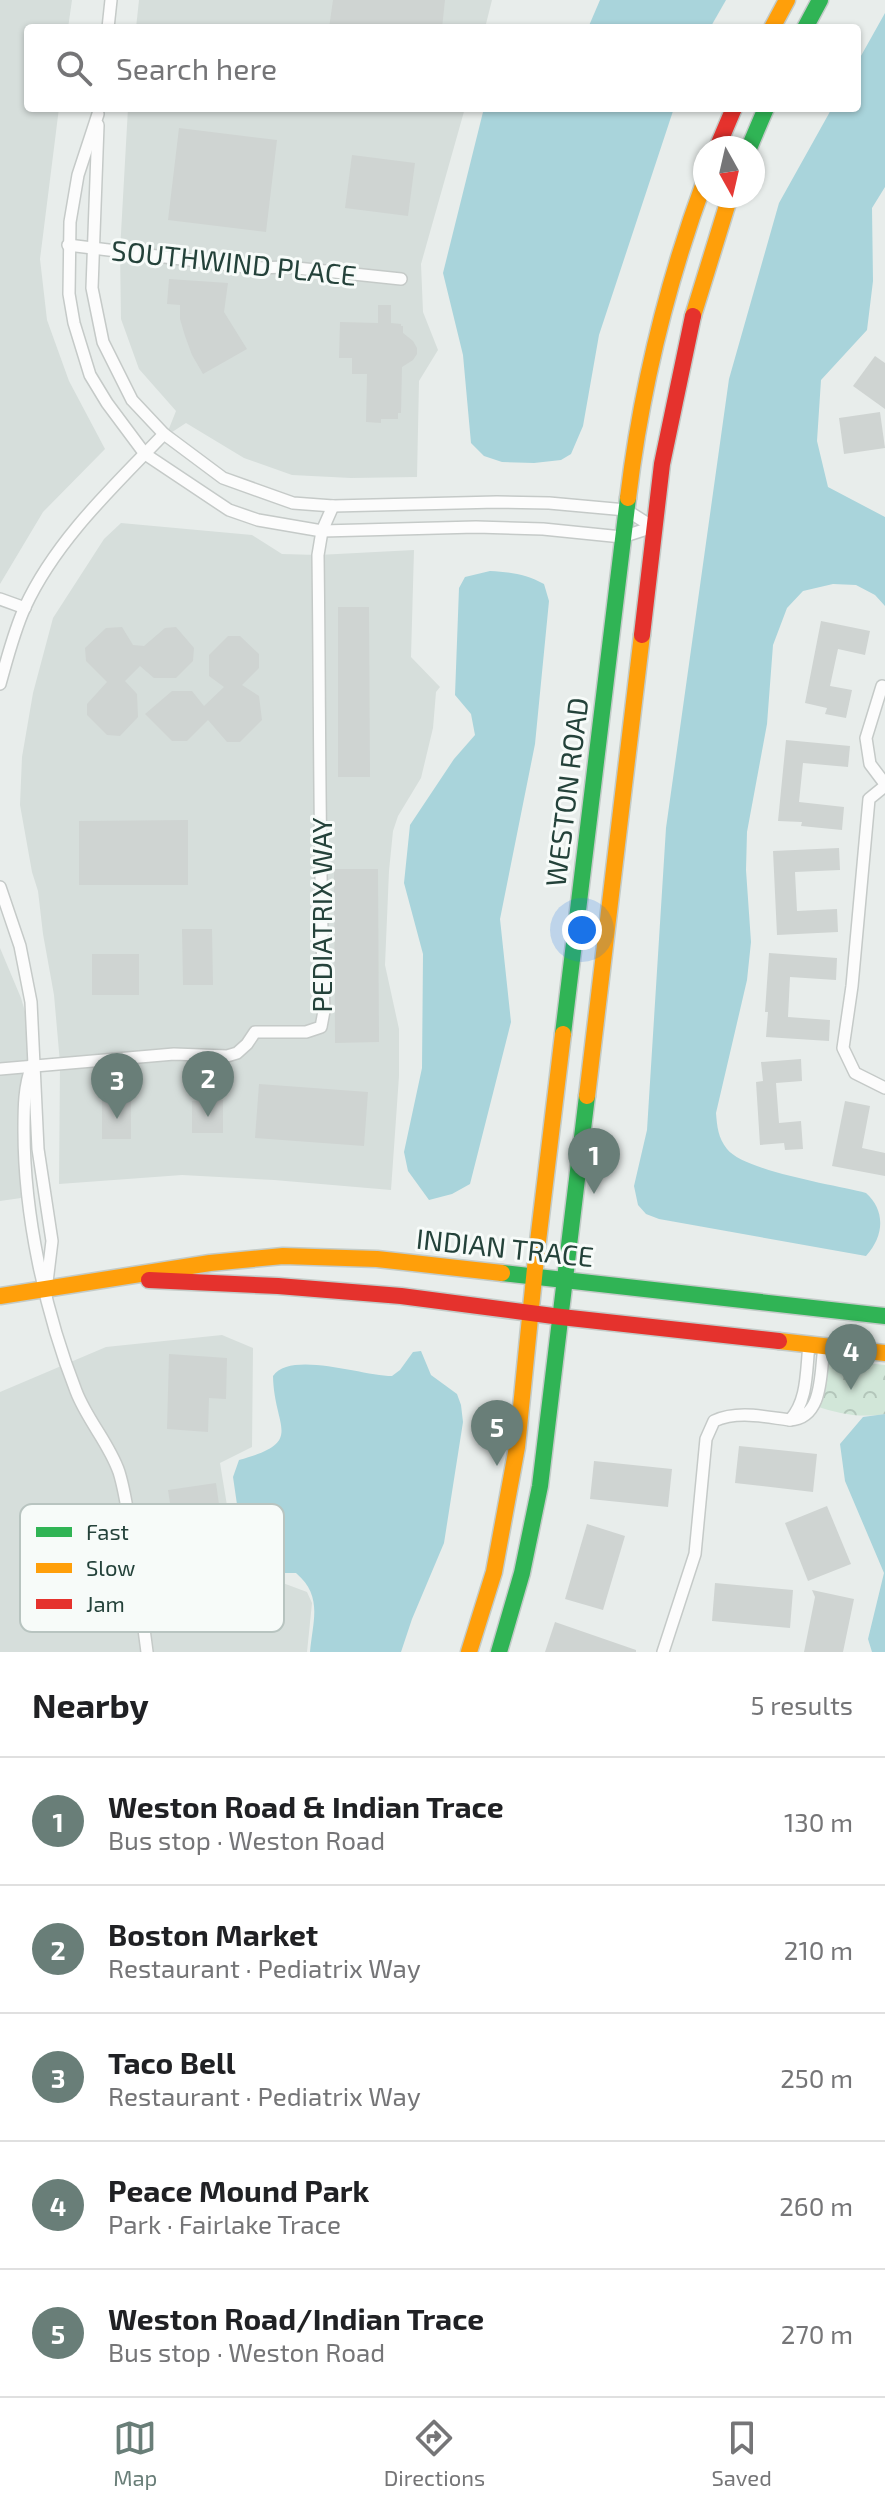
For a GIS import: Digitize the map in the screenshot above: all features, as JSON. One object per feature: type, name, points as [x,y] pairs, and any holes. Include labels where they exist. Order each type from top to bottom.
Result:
[{"type":"main road","points":[[774,24],[787,0]]},
{"type":"main road","points":[[807,24],[820,0]]},
{"type":"main road","points":[[722,136],[732,112]]},
{"type":"main road","points":[[754,136],[764,112]]},
{"type":"main road","name":"WESTON ROAD","points":[[469,1652],[494,1572],[517,1447],[534,1277],[626,510],[649,371],[678,260],[696,208]]},
{"type":"main road","name":"WESTON ROAD","points":[[499,1652],[535,1514],[566,1280],[666,435],[702,282],[726,208]]},
{"type":"main road","name":"INDIAN TRACE","points":[[0,1296],[210,1263],[283,1256],[377,1259],[885,1316]]},
{"type":"main road","name":"INDIAN TRACE","points":[[119,1279],[373,1294],[885,1353]]},
{"type":"street","points":[[108,24],[111,0]]},
{"type":"street","points":[[98,112],[78,175],[68,245],[69,294],[74,323],[90,375],[145,454],[229,510],[258,520],[322,531],[476,527],[543,529],[622,537],[653,527]]},
{"type":"street","points":[[98,112],[92,288],[103,342],[132,400],[164,434],[223,478],[293,503],[333,506],[549,503],[626,510],[653,527]]},
{"type":"street","name":"SOUTHWIND PLACE","points":[[68,245],[254,268],[287,267],[401,279]]},
{"type":"street","points":[[0,684],[25,608],[48,567],[81,522],[164,434]]},
{"type":"street","name":"PEDIATRIX WAY","points":[[32,1065],[174,1054],[227,1056],[237,1053],[255,1032],[306,1032],[321,1027],[324,1011],[319,866],[318,555],[322,531],[333,506]]},
{"type":"street","points":[[0,599],[25,608]]},
{"type":"street","points":[[882,686],[866,738],[870,764],[885,785],[869,799],[852,986],[843,1048],[855,1073],[885,1088]]},
{"type":"street","points":[[0,887],[20,946],[31,1002],[38,1149],[52,1241],[46,1290]]},
{"type":"street","points":[[0,1069],[32,1065]]},
{"type":"street","points":[[32,1065],[24,1097],[25,1173],[34,1243],[54,1324],[77,1394],[119,1472],[126,1504]]},
{"type":"street","points":[[663,1652],[695,1554],[706,1439],[714,1421],[724,1416],[742,1414],[790,1420],[802,1401],[816,1346]]},
{"type":"street","points":[[144,1632],[147,1652]]},
{"type":"shaded area","points":[[0,0],[72,0],[69,24],[24,24],[24,112],[58,112],[40,259],[47,320],[69,381],[105,449],[43,512],[0,584]]},
{"type":"shaded area","points":[[139,0],[492,0],[486,24],[136,24]]},
{"type":"shaded area","points":[[128,112],[464,112],[421,264],[423,312],[438,350],[419,381],[417,477],[292,475],[244,458],[186,423],[166,436],[176,411],[139,369],[121,319],[120,251]]},
{"type":"shaded area","points":[[121,523],[252,535],[282,554],[414,550],[411,657],[440,687],[436,692],[433,728],[421,778],[398,816],[393,831],[389,871],[385,965],[399,1029],[391,1190],[182,1175],[59,1184],[60,1063],[54,995],[38,891],[20,805],[22,757],[33,693],[53,618],[104,539]]},
{"type":"shaded area","points":[[0,948],[21,998],[32,1035],[26,1082],[28,1197],[0,1201]]},
{"type":"shaded area","points":[[222,1335],[253,1348],[252,1447],[220,1463],[227,1504],[20,1504],[20,1632],[284,1632],[284,1583],[307,1592],[312,1603],[307,1652],[0,1652],[0,1392],[106,1347]]},
{"type":"green space","points":[[836,1360],[885,1365],[885,1414],[867,1416],[815,1406],[823,1373]]},
{"type":"water","points":[[600,0],[726,0],[712,24],[590,24]]},
{"type":"water","points":[[885,13],[885,187],[872,208],[873,281],[867,330],[821,380],[817,441],[828,487],[885,517],[885,606],[875,595],[856,585],[833,584],[803,591],[787,608],[773,645],[767,724],[747,832],[751,942],[747,980],[716,1113],[722,1141],[737,1157],[770,1170],[866,1193],[877,1207],[880,1223],[877,1240],[866,1256],[659,1219],[646,1214],[638,1205],[634,1186],[647,1130],[666,828],[729,379],[779,203],[830,112],[861,112],[861,56]]},
{"type":"water","points":[[483,112],[673,112],[599,335],[583,426],[571,454],[561,460],[502,462],[484,456],[471,443],[463,355],[443,273]]},
{"type":"water","points":[[490,571],[518,574],[544,584],[549,601],[535,744],[500,919],[511,1022],[470,1184],[452,1194],[429,1200],[408,1171],[404,1152],[422,1068],[423,954],[404,883],[410,825],[454,759],[475,735],[471,714],[455,695],[459,588],[465,577]]},
{"type":"water","points":[[421,1351],[431,1375],[457,1394],[461,1405],[463,1422],[444,1543],[401,1652],[310,1652],[313,1600],[296,1573],[284,1573],[284,1504],[237,1504],[233,1477],[239,1460],[273,1447],[279,1439],[282,1431],[273,1376],[282,1369],[295,1365],[328,1366],[392,1376],[413,1352]]},
{"type":"water","points":[[885,1414],[885,1652],[872,1652],[868,1639],[884,1573],[845,1481],[840,1444],[863,1417]]},
{"type":"building","points":[[333,0],[445,0],[442,24],[330,24]]},
{"type":"building","points":[[179,128],[277,140],[266,232],[168,220]]},
{"type":"building","points":[[352,155],[415,163],[408,216],[345,208]]},
{"type":"building","points":[[169,279],[228,283],[224,312],[247,349],[203,374],[185,336],[180,305],[167,304]]},
{"type":"building","points":[[378,305],[391,305],[391,323],[401,324],[403,333],[417,348],[413,360],[402,367],[401,413],[398,413],[398,419],[381,419],[381,423],[366,422],[367,374],[352,374],[352,358],[339,358],[340,322],[378,323]]},
{"type":"building","points":[[875,356],[885,363],[885,409],[853,386]]},
{"type":"building","points":[[880,412],[885,448],[844,454],[839,418]]},
{"type":"building","points":[[338,607],[369,607],[370,777],[338,777]]},
{"type":"building","points":[[821,621],[870,631],[865,655],[838,649],[830,686],[852,690],[846,718],[825,714],[827,708],[805,703]]},
{"type":"building","points":[[122,627],[133,645],[144,646],[165,628],[176,627],[194,648],[193,661],[176,678],[154,678],[140,666],[125,681],[137,694],[138,717],[120,736],[107,735],[87,715],[87,704],[107,682],[86,661],[85,648],[106,628]]},
{"type":"building","points":[[228,636],[240,636],[259,654],[259,668],[242,685],[259,696],[262,720],[240,742],[227,742],[208,720],[187,741],[172,741],[145,714],[172,691],[192,691],[204,706],[224,687],[209,676],[209,655]]},
{"type":"building","points":[[786,740],[850,746],[848,767],[803,763],[799,802],[844,807],[842,830],[778,821]]},
{"type":"building","points":[[188,820],[188,885],[79,885],[79,821]]},
{"type":"building","points":[[839,848],[840,870],[795,872],[797,911],[837,909],[838,932],[777,935],[773,851]]},
{"type":"building","points":[[334,869],[378,869],[379,1042],[335,1043]]},
{"type":"building","points":[[182,929],[212,929],[213,985],[183,985]]},
{"type":"building","points":[[769,953],[837,958],[836,980],[790,977],[788,1017],[830,1020],[829,1041],[766,1037]]},
{"type":"building","points":[[92,954],[139,954],[139,995],[92,995]]},
{"type":"building","points":[[801,1059],[802,1081],[776,1083],[779,1123],[801,1121],[803,1149],[785,1150],[784,1143],[760,1145],[756,1082],[763,1081],[761,1062]]},
{"type":"building","points":[[259,1084],[368,1092],[364,1146],[255,1138]]},
{"type":"building","points":[[102,1098],[131,1098],[131,1139],[102,1139]]},
{"type":"building","points":[[223,1100],[223,1133],[192,1133],[192,1101]]},
{"type":"building","points":[[845,1101],[870,1106],[862,1148],[885,1153],[885,1176],[832,1166]]},
{"type":"building","points":[[169,1354],[227,1358],[226,1399],[209,1398],[208,1432],[167,1429]]},
{"type":"building","points":[[739,1446],[817,1454],[813,1492],[735,1483]]},
{"type":"building","points":[[594,1461],[672,1469],[668,1507],[590,1499]]},
{"type":"building","points":[[216,1483],[219,1504],[170,1504],[168,1490]]},
{"type":"building","points":[[827,1506],[851,1564],[808,1581],[785,1523]]},
{"type":"building","points":[[587,1524],[625,1536],[603,1610],[565,1599]]},
{"type":"building","points":[[715,1583],[793,1590],[790,1628],[712,1621]]},
{"type":"building","points":[[812,1590],[854,1599],[843,1652],[804,1652],[815,1597]]},
{"type":"building","points":[[555,1622],[636,1650],[636,1652],[545,1652]]},
{"type":"traffic: fast","points":[[807,24],[820,0]]},
{"type":"traffic: fast","points":[[754,136],[764,112]]},
{"type":"traffic: fast","points":[[563,1034],[628,498]]},
{"type":"traffic: fast","points":[[499,1652],[522,1573],[540,1486],[587,1096]]},
{"type":"traffic: fast","points":[[502,1273],[885,1316]]},
{"type":"traffic: slow","points":[[774,24],[787,0]]},
{"type":"traffic: slow","points":[[628,498],[640,417],[657,337],[696,208]]},
{"type":"traffic: slow","points":[[693,316],[726,208]]},
{"type":"traffic: slow","points":[[587,1096],[642,635]]},
{"type":"traffic: slow","points":[[469,1652],[494,1572],[517,1447],[563,1034]]},
{"type":"traffic: slow","points":[[0,1296],[210,1263],[283,1256],[377,1259],[502,1273]]},
{"type":"traffic: slow","points":[[779,1341],[885,1353]]},
{"type":"traffic: jam","points":[[722,136],[732,112]]},
{"type":"traffic: jam","points":[[642,635],[662,464],[693,316]]},
{"type":"traffic: jam","points":[[149,1280],[401,1296],[779,1341]]},
{"type":"place","name":"Boston Market","points":[[208,1117]]},
{"type":"place","name":"Taco Bell","points":[[117,1119]]},
{"type":"place","name":"Weston Road & Indian Trace","points":[[594,1194]]},
{"type":"place","name":"Peace Mound Park","points":[[851,1390]]},
{"type":"place","name":"Weston Road/Indian Trace","points":[[497,1466]]}]
